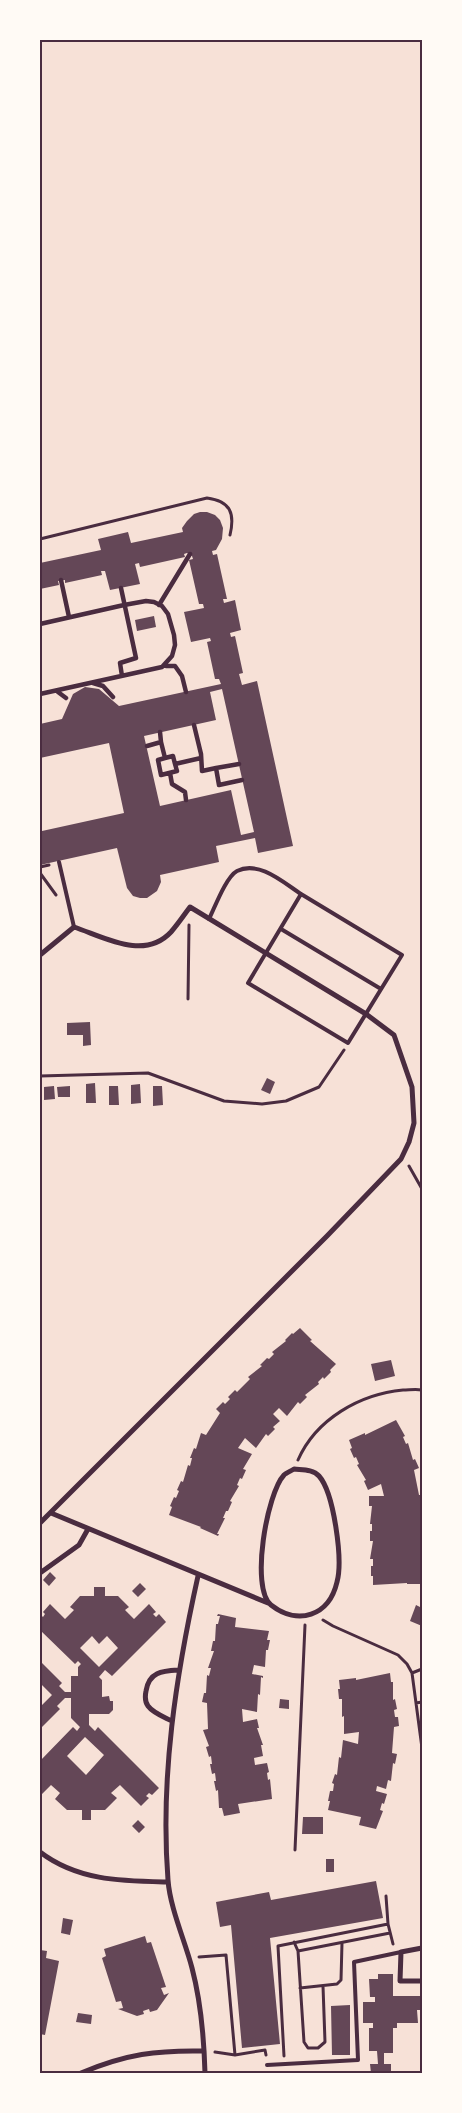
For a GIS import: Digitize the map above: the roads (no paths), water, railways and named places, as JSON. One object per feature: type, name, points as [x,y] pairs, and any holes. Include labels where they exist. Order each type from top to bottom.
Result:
[{"type":"street","points":[[159,604],[190,554]]},
{"type":"street","points":[[61,580],[69,617]]},
{"type":"street","points":[[121,588],[136,658],[120,663],[122,676]]},
{"type":"street","points":[[40,624],[146,601],[159,604],[168,614],[175,645],[168,662],[162,667]]},
{"type":"street","points":[[40,694],[58,692],[91,682],[170,665],[178,669],[186,692]]},
{"type":"street","points":[[91,682],[103,686],[113,697]]},
{"type":"street","points":[[58,692],[66,698]]},
{"type":"street","points":[[194,725],[202,771],[239,764]]},
{"type":"street","points":[[160,732],[165,758]]},
{"type":"street","points":[[147,746],[161,742]]},
{"type":"street","points":[[173,756],[175,764],[177,771],[161,775],[158,760],[173,756]]},
{"type":"street","points":[[175,764],[201,758]]},
{"type":"street","points":[[216,768],[219,785],[242,780]]},
{"type":"street","points":[[170,773],[172,784],[185,792],[186,800]]},
{"type":"street","points":[[40,955],[74,926],[109,941],[131,946],[156,943],[170,933],[190,907],[366,1014],[394,1035],[412,1087],[414,1123],[409,1142],[401,1159],[40,1523]]},
{"type":"street","points":[[51,1513],[198,1576],[268,1603],[281,1613],[306,1617],[314,1614],[331,1599],[338,1582],[339,1560],[336,1528],[326,1491],[318,1474],[308,1470],[294,1469],[284,1476],[270,1504],[262,1547],[261,1575],[263,1590],[268,1603]]},
{"type":"street","points":[[40,1573],[79,1545],[88,1529]]},
{"type":"street","points":[[198,1576],[178,1670],[166,1795],[168,1882],[198,1994],[205,2073]]},
{"type":"street","points":[[172,1721],[157,1714],[148,1706],[145,1695],[147,1685],[152,1676],[161,1672],[178,1670]]},
{"type":"street","points":[[40,1852],[70,1870],[93,1877],[117,1881],[168,1882]]},
{"type":"street","points":[[422,1948],[398,1953],[400,1981],[422,1981]]},
{"type":"street","points":[[81,2073],[121,2058],[142,2053],[174,2050],[204,2051]]},
{"type":"lane","points":[[59,862],[74,926]]},
{"type":"lane","points":[[209,919],[227,882],[237,872],[253,868],[268,872],[402,955],[348,1043],[248,983],[302,894]]},
{"type":"lane","points":[[281,929],[381,989]]},
{"type":"lane","points":[[266,2065],[358,2060],[354,1962],[398,1953]]}]
